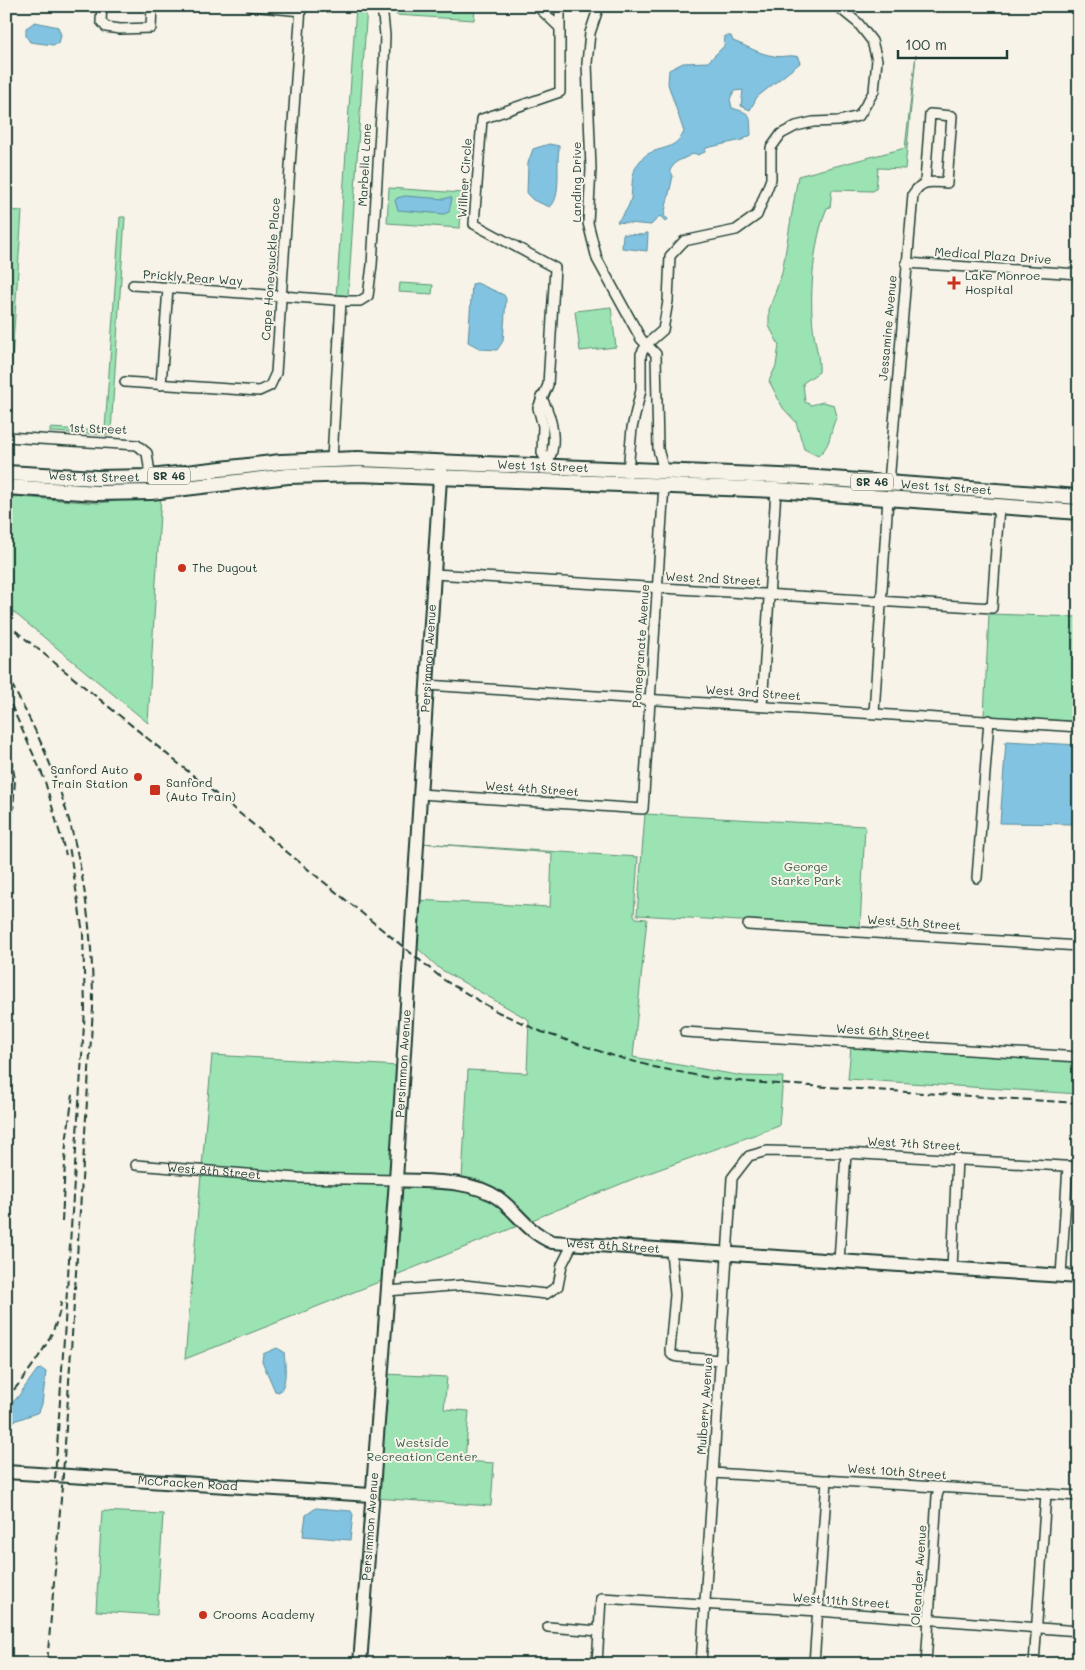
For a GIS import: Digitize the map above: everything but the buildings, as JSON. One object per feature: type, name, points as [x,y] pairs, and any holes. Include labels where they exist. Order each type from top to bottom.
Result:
[{"type":"main road","name":"West 1st Street","points":[[6,473],[97,478],[151,477],[281,462],[332,459],[547,464],[889,483],[1079,498]]},
{"type":"main road","points":[[664,485],[673,478],[690,478],[700,472]]},
{"type":"main road","name":"West 1st Street","points":[[6,487],[97,493],[151,492],[310,475],[440,477],[776,490],[1079,512]]},
{"type":"main road","points":[[833,494],[847,490],[874,491],[889,483]]},
{"type":"main road","points":[[888,498],[898,491],[912,491],[926,486]]},
{"type":"street","points":[[102,6],[101,21],[106,27],[142,30],[151,28],[152,6]]},
{"type":"street","points":[[250,6],[301,8]]},
{"type":"street","name":"Marbella Lane","points":[[342,301],[364,300],[370,290],[385,54],[382,6]]},
{"type":"street","points":[[537,6],[559,27]]},
{"type":"street","name":"Willner Circle","points":[[547,464],[552,452],[552,430],[549,410],[542,398],[548,385],[555,268],[474,224],[482,119],[560,92],[560,6]]},
{"type":"street","name":"Landing Drive","points":[[599,6],[590,33],[587,63],[591,169],[588,223],[597,259],[641,339],[656,354],[658,449],[664,471]]},
{"type":"street","points":[[628,470],[632,428],[641,390],[642,354],[647,344],[663,330],[668,301],[670,256],[684,242],[736,230],[757,215],[770,179],[771,148],[781,134],[796,126],[813,122],[839,121],[859,116],[874,91],[877,60],[872,41],[858,23],[837,6]]},
{"type":"street","name":"Cape Honeysuckle Place","points":[[125,382],[258,391],[270,386],[276,374],[301,8]]},
{"type":"street","name":"Jessamine Avenue","points":[[889,483],[913,194],[919,184],[925,182],[947,183],[952,116],[930,114],[925,182]]},
{"type":"street","name":"Medical Plaza Drive","points":[[906,263],[1079,274]]},
{"type":"street","name":"Prickly Pear Way","points":[[132,285],[342,301]]},
{"type":"street","points":[[161,385],[168,288]]},
{"type":"street","points":[[332,459],[342,301]]},
{"type":"street","name":"1st Street","points":[[6,437],[130,443],[147,453],[151,477],[151,492]]},
{"type":"street","name":"Persimmon Avenue","points":[[360,1664],[371,1495],[396,1180],[441,462]]},
{"type":"street","name":"Pomegranate Avenue","points":[[643,809],[664,485]]},
{"type":"street","points":[[762,706],[776,490]]},
{"type":"street","points":[[874,713],[888,498]]},
{"type":"street","name":"West 2nd Street","points":[[434,574],[992,608],[999,506]]},
{"type":"street","name":"West 3rd Street","points":[[426,685],[1079,726]]},
{"type":"street","points":[[977,878],[989,720]]},
{"type":"street","name":"West 4th Street","points":[[420,794],[643,809]]},
{"type":"street","name":"West 5th Street","points":[[748,925],[1079,946]]},
{"type":"street","name":"West 6th Street","points":[[685,1032],[1079,1058]]},
{"type":"street","name":"West 7th Street","points":[[748,1156],[766,1151],[846,1153],[956,1158],[1079,1167]]},
{"type":"street","points":[[839,1262],[846,1153]]},
{"type":"street","name":"Mulberry Avenue","points":[[701,1664],[732,1178],[748,1156]]},
{"type":"street","points":[[952,1269],[956,1158]]},
{"type":"street","name":"West 8th Street","points":[[136,1165],[297,1178],[396,1180],[466,1185],[488,1193],[507,1205],[530,1230],[541,1238],[572,1245],[1079,1277]]},
{"type":"street","points":[[1061,1276],[1068,1166]]},
{"type":"street","points":[[387,1291],[464,1285],[546,1294],[558,1286],[562,1265],[572,1245]]},
{"type":"street","points":[[671,1251],[675,1295],[670,1350],[672,1355],[678,1358],[721,1360]]},
{"type":"street","name":"McCracken Road","points":[[6,1472],[371,1495]]},
{"type":"street","name":"West 10th Street","points":[[713,1474],[1079,1496]]},
{"type":"street","points":[[814,1664],[827,1480]]},
{"type":"street","name":"Oleander Avenue","points":[[926,1664],[937,1496],[940,1488]]},
{"type":"street","points":[[1034,1664],[1046,1494]]},
{"type":"street","name":"West 11th Street","points":[[599,1631],[601,1598],[818,1611],[1079,1631]]},
{"type":"street","points":[[548,1627],[599,1631],[597,1664]]},
{"type":"green space","points":[[356,6],[367,6],[348,297],[335,317],[333,342]]},
{"type":"green space","points":[[396,6],[475,6],[474,20],[396,15]]},
{"type":"green space","points":[[916,55],[905,169],[878,168],[876,189],[873,191],[832,190],[830,207],[827,208],[819,234],[812,283],[812,313],[819,372],[803,383],[805,402],[811,405],[823,402],[834,405],[837,416],[826,447],[818,456],[804,449],[796,422],[783,408],[769,381],[776,366],[779,345],[769,326],[769,310],[782,273],[798,176],[905,148]]},
{"type":"green space","points":[[389,188],[462,193],[460,228],[387,223]]},
{"type":"green space","points":[[6,210],[22,211],[10,389],[6,388]]},
{"type":"green space","points":[[120,217],[125,217],[111,431],[113,435],[50,432],[50,428],[102,431],[105,429]]},
{"type":"green space","points":[[400,283],[433,285],[432,294],[399,292]]},
{"type":"green space","points":[[611,307],[616,347],[580,351],[575,311]]},
{"type":"green space","points":[[161,495],[148,723],[6,606],[6,496],[99,503]]},
{"type":"green space","points":[[989,614],[1079,617],[1079,722],[984,716]]},
{"type":"green space","name":"George Starke Park","points":[[645,814],[865,826],[860,928],[637,915]]},
{"type":"green space","points":[[420,843],[638,857],[634,915],[636,918],[647,919],[633,1057],[743,1076],[783,1077],[779,1126],[638,1177],[527,1222],[462,1179],[468,1070],[527,1073],[529,1020],[440,969],[413,944],[416,900],[550,907],[552,853]]},
{"type":"green space","points":[[851,1047],[1079,1062],[1079,1094],[848,1079]]},
{"type":"green space","points":[[212,1055],[399,1066],[392,1176],[297,1174],[202,1166]]},
{"type":"green space","points":[[201,1175],[391,1184],[384,1280],[185,1359]]},
{"type":"green space","points":[[399,1185],[466,1190],[495,1201],[520,1225],[391,1277]]},
{"type":"green space","name":"Westside Recreation Center","points":[[385,1374],[447,1377],[444,1409],[469,1411],[465,1461],[494,1463],[491,1506],[375,1498]]},
{"type":"green space","points":[[102,1511],[163,1514],[157,1615],[96,1611]]},
{"type":"water","points":[[35,22],[58,27],[61,35],[59,43],[53,45],[30,42],[26,36],[26,28]]},
{"type":"water","points":[[725,36],[731,36],[733,41],[763,54],[798,57],[800,63],[757,97],[750,110],[741,106],[743,90],[734,91],[730,99],[732,108],[747,113],[750,118],[751,135],[742,140],[706,148],[705,152],[697,155],[695,153],[676,162],[670,170],[673,176],[664,216],[668,219],[666,222],[660,216],[651,225],[617,222],[629,205],[633,174],[637,165],[645,156],[674,144],[684,132],[668,84],[669,70],[683,63],[708,62],[724,46]]},
{"type":"water","points":[[549,144],[559,146],[556,196],[554,203],[550,207],[533,200],[527,194],[528,163],[533,149]]},
{"type":"water","points":[[405,196],[452,198],[449,212],[444,214],[398,210],[395,201],[397,198]]},
{"type":"water","points":[[645,233],[648,233],[647,251],[622,248],[623,234],[645,235]]},
{"type":"water","points":[[477,283],[504,295],[506,299],[503,341],[497,350],[481,349],[468,342],[472,284]]},
{"type":"water","points":[[1006,741],[1079,745],[1076,824],[1000,823]]},
{"type":"water","points":[[277,1348],[284,1352],[285,1367],[284,1384],[279,1392],[275,1391],[262,1361],[263,1354]]},
{"type":"water","points":[[42,1369],[46,1372],[42,1404],[39,1412],[6,1424],[6,1408],[17,1398],[37,1370]]},
{"type":"water","points":[[316,1508],[351,1511],[353,1515],[350,1540],[303,1536],[306,1515]]},
{"type":"railway","points":[[6,623],[444,980],[498,1012],[542,1032],[654,1067],[710,1078],[1079,1103]]},
{"type":"railway","points":[[6,673],[45,752],[67,814],[82,877],[87,910],[92,975],[93,1008],[63,1475],[47,1664]]},
{"type":"railway","points":[[6,694],[44,778],[66,855]]},
{"type":"railway","points":[[6,734],[15,779],[6,926]]},
{"type":"railway","points":[[55,1479],[85,1009],[83,933],[69,846]]},
{"type":"railway","points":[[62,1222],[66,1143],[73,1094]]},
{"type":"railway","points":[[6,1399],[33,1366],[49,1340],[55,1327],[61,1301]]},
{"type":"place","name":"Lake Monroe Hospital","points":[[954,283]]},
{"type":"place","name":"The Dugout","points":[[182,568]]},
{"type":"place","name":"Sanford Auto Train Station","points":[[138,777]]},
{"type":"place","name":"Sanford (Auto Train)","points":[[155,790]]},
{"type":"place","name":"Crooms Academy","points":[[203,1615]]}]
